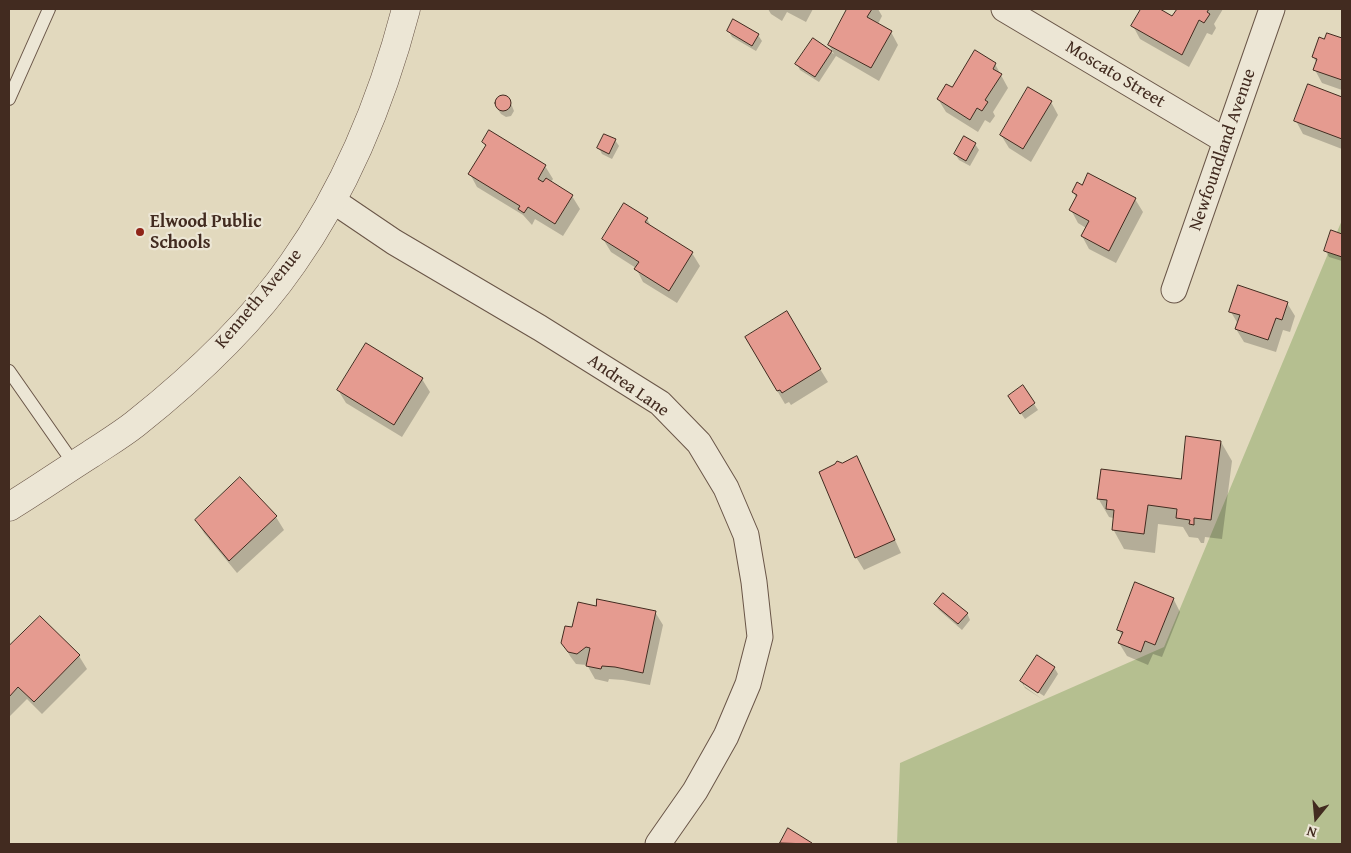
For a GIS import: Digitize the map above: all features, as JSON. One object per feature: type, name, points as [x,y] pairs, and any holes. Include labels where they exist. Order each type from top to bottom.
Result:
[{"type":"street","name":"Kenneth Avenue","points":[[9,507],[134,426],[192,376],[248,318],[293,263],[332,200],[355,154],[396,45],[406,9]]},
{"type":"street","name":"Moscato Street","points":[[1004,9],[1226,141]]},
{"type":"street","name":"Newfoundland Avenue","points":[[1174,290],[1272,9]]},
{"type":"street","name":"Andrea Lane","points":[[332,200],[394,242],[540,328],[660,403],[699,443],[726,488],[746,535],[754,582],[760,637],[748,684],[726,736],[695,791],[658,844]]},
{"type":"lane","points":[[9,99],[49,9]]},
{"type":"lane","points":[[9,371],[41,420],[74,464]]},
{"type":"green space","points":[[1342,220],[1342,844],[897,844],[900,763],[1164,647]]},
{"type":"building","points":[[847,9],[872,9],[867,17],[892,31],[871,68],[828,45]]},
{"type":"building","points":[[1141,9],[1160,9],[1172,16],[1177,9],[1209,9],[1207,12],[1210,14],[1204,23],[1199,20],[1182,55],[1131,26]]},
{"type":"building","points":[[733,19],[759,34],[752,46],[727,31]]},
{"type":"building","points":[[1327,33],[1342,38],[1342,80],[1313,70],[1317,59],[1312,57],[1319,37],[1324,39]]},
{"type":"building","points":[[813,38],[832,51],[815,77],[795,64]]},
{"type":"building","points":[[975,50],[996,63],[993,69],[1002,74],[985,100],[988,102],[982,111],[977,108],[970,120],[937,99],[946,84],[952,87]]},
{"type":"building","points":[[1308,84],[1342,97],[1342,139],[1294,121]]},
{"type":"building","points":[[1028,87],[1052,101],[1023,149],[1000,135]]},
{"type":"building","points":[[500,95],[506,95],[511,100],[509,109],[500,111],[495,106],[495,100]]},
{"type":"building","points":[[489,130],[546,165],[538,179],[543,182],[546,178],[573,195],[555,224],[528,207],[524,213],[518,209],[520,206],[468,174],[486,145],[482,142]]},
{"type":"building","points":[[604,134],[616,139],[609,154],[597,148]]},
{"type":"building","points":[[964,136],[976,143],[966,161],[954,154]]},
{"type":"building","points":[[1088,173],[1136,198],[1109,251],[1081,236],[1089,221],[1069,210],[1077,195],[1072,192],[1077,182],[1082,185]]},
{"type":"building","points":[[624,203],[648,218],[645,222],[693,252],[669,291],[634,269],[639,262],[602,239]]},
{"type":"building","points":[[1331,230],[1342,234],[1342,257],[1324,251]]},
{"type":"building","points":[[1238,285],[1288,302],[1282,320],[1276,318],[1268,340],[1235,329],[1240,315],[1229,312]]},
{"type":"building","points":[[787,311],[821,369],[782,393],[780,390],[777,391],[745,337]]},
{"type":"building","points":[[366,343],[423,378],[394,425],[337,390]]},
{"type":"building","points":[[1023,385],[1035,403],[1020,414],[1008,396]]},
{"type":"building","points":[[1186,436],[1221,441],[1211,520],[1194,518],[1194,525],[1189,524],[1190,520],[1176,518],[1177,509],[1148,505],[1144,534],[1112,530],[1114,510],[1106,509],[1107,500],[1097,499],[1101,469],[1181,479]]},
{"type":"building","points":[[857,456],[895,540],[855,558],[819,472],[835,464],[837,461],[842,463]]},
{"type":"building","points":[[240,477],[277,516],[229,561],[195,520]]},
{"type":"building","points":[[1135,582],[1174,598],[1155,645],[1145,641],[1141,652],[1118,643],[1123,632],[1117,630]]},
{"type":"building","points":[[943,593],[968,613],[958,624],[934,604]]},
{"type":"building","points":[[597,599],[656,611],[643,673],[615,667],[602,666],[601,669],[586,666],[590,648],[586,647],[577,654],[568,652],[561,643],[565,626],[572,627],[578,602],[596,606]]},
{"type":"building","points":[[40,616],[80,655],[34,702],[18,687],[9,697],[9,646]]},
{"type":"building","points":[[1037,655],[1055,667],[1038,693],[1020,681]]},
{"type":"building","points":[[788,828],[812,843],[780,843]]},
{"type":"place","name":"Elwood Public Schools","points":[[140,232]]}]
